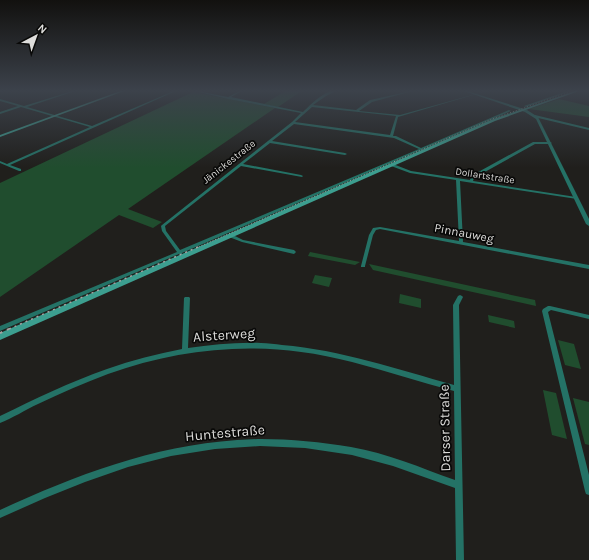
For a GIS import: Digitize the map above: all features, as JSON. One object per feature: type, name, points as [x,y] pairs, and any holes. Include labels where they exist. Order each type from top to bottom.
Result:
[{"type":"main road","points":[[0,136],[52,116]]},
{"type":"main road","points":[[0,337],[57,308],[211,241],[231,236],[285,209],[499,116]]},
{"type":"street","points":[[58,116],[92,127]]},
{"type":"street","points":[[7,165],[117,116]]},
{"type":"street","name":"Jänickestraße","points":[[181,254],[164,231],[163,226],[300,116]]},
{"type":"street","points":[[391,136],[396,118],[399,116]]},
{"type":"street","points":[[535,116],[550,143],[589,224]]},
{"type":"street","points":[[536,116],[589,129]]},
{"type":"street","points":[[293,123],[391,136],[423,149]]},
{"type":"street","points":[[269,142],[345,154]]},
{"type":"street","points":[[471,182],[472,178],[534,143],[550,143]]},
{"type":"street","points":[[0,162],[20,170]]},
{"type":"street","name":"Dollartstraße","points":[[391,164],[407,172],[576,198]]},
{"type":"street","points":[[240,165],[301,176]]},
{"type":"street","points":[[458,180],[461,243]]},
{"type":"street","points":[[211,241],[285,209]]},
{"type":"street","name":"Pinnauweg","points":[[363,266],[371,235],[376,229],[385,229],[589,267]]},
{"type":"street","points":[[231,236],[242,241],[294,252]]},
{"type":"street","name":"Darser Straße","points":[[460,297],[456,305],[460,560]]},
{"type":"street","points":[[185,351],[187,298]]},
{"type":"street","points":[[0,329],[57,308]]},
{"type":"street","points":[[589,317],[550,308],[546,310],[589,491]]},
{"type":"street","name":"Alsterweg","points":[[0,420],[69,386],[105,372],[152,357],[185,351],[238,345],[259,345],[301,349],[343,357],[457,389]]},
{"type":"street","name":"Huntestraße","points":[[0,514],[61,486],[112,467],[181,450],[228,443],[291,443],[351,451],[396,462],[459,485]]},
{"type":"green space","points":[[142,116],[263,116],[128,209],[162,222],[153,228],[119,215],[0,297],[0,183]]},
{"type":"green space","points":[[310,252],[360,262],[355,265],[308,256]]},
{"type":"green space","points":[[369,264],[535,300],[536,306],[373,270]]},
{"type":"green space","points":[[315,275],[332,278],[329,287],[312,283]]},
{"type":"green space","points":[[400,294],[421,299],[421,308],[399,303]]},
{"type":"green space","points":[[488,315],[514,321],[515,328],[489,322]]},
{"type":"green space","points":[[558,340],[574,344],[581,369],[565,365]]},
{"type":"green space","points":[[543,390],[556,393],[567,439],[552,435]]},
{"type":"green space","points":[[573,398],[589,402],[589,445],[585,444]]},
{"type":"railway","points":[[196,248],[500,116]]},
{"type":"railway","points":[[9,329],[198,247]]},
{"type":"railway","points":[[0,333],[11,328]]}]
